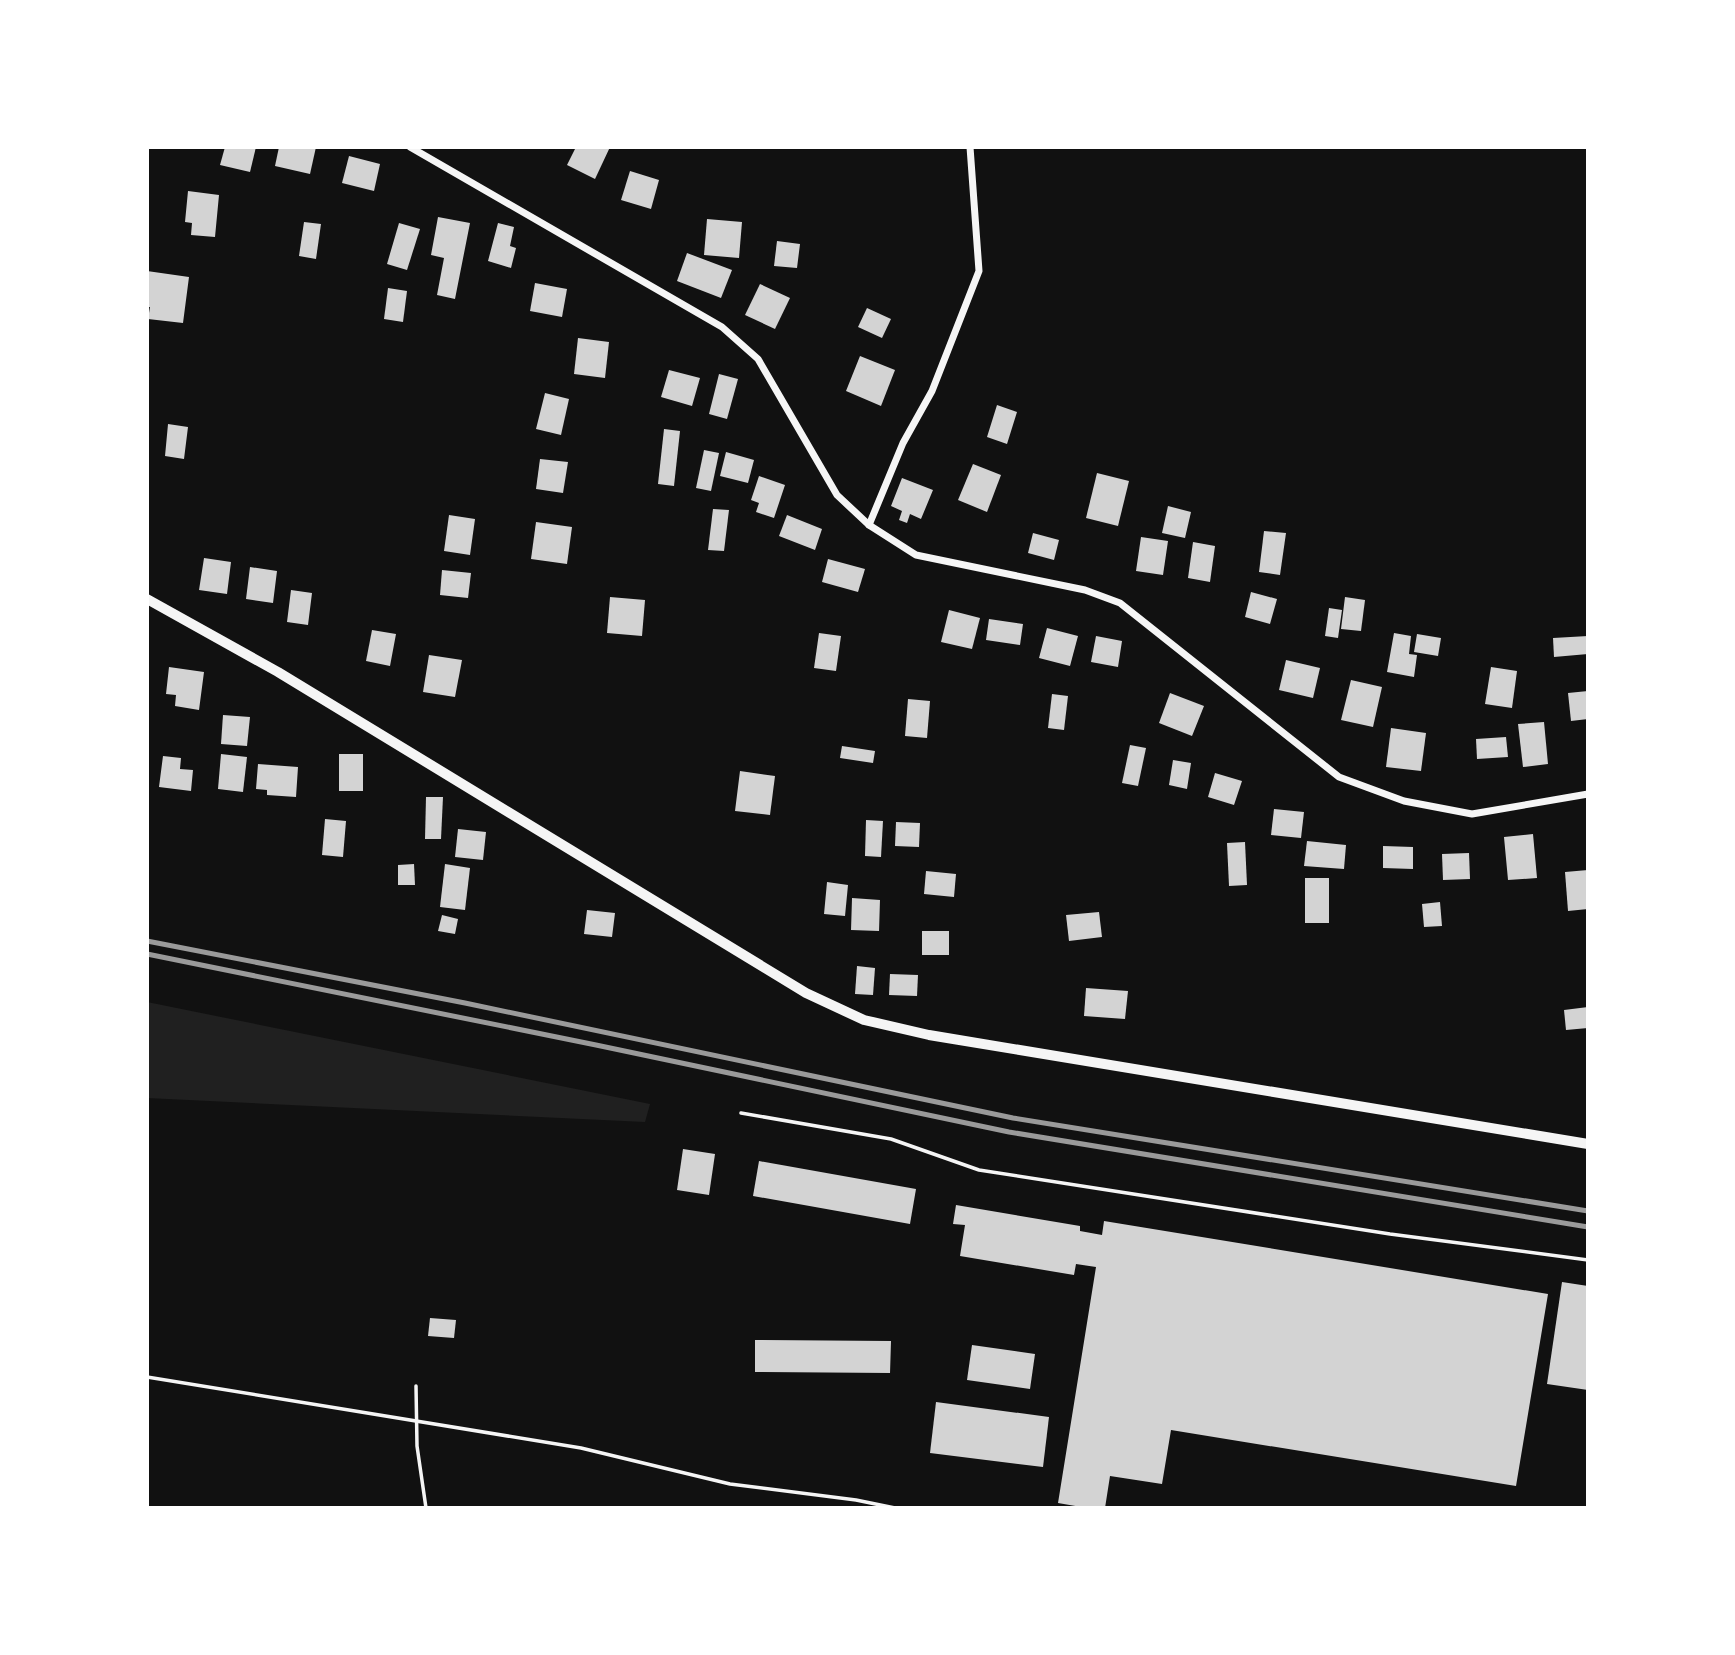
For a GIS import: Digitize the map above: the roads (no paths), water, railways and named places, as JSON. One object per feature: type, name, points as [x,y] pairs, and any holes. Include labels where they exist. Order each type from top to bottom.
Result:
[{"type":"street","points":[[410,147],[722,327],[758,359],[838,495],[869,525],[916,555],[1085,590],[1120,604],[1339,777],[1404,801],[1472,814],[1588,794]]},
{"type":"street","points":[[869,525],[903,443],[932,391],[979,271],[970,147]]},
{"type":"street","points":[[147,600],[278,671],[806,993],[864,1020],[929,1035],[1588,1144]]},
{"type":"lane","points":[[741,1113],[891,1139],[979,1170],[1391,1234],[1588,1260]]},
{"type":"lane","points":[[147,1377],[582,1448],[730,1484],[856,1500],[895,1508]]},
{"type":"lane","points":[[416,1386],[416,1446],[426,1508]]},
{"type":"railway","points":[[147,941],[465,1003],[1013,1118],[1588,1211]]},
{"type":"railway","points":[[147,954],[1009,1132],[1588,1227]]}]
